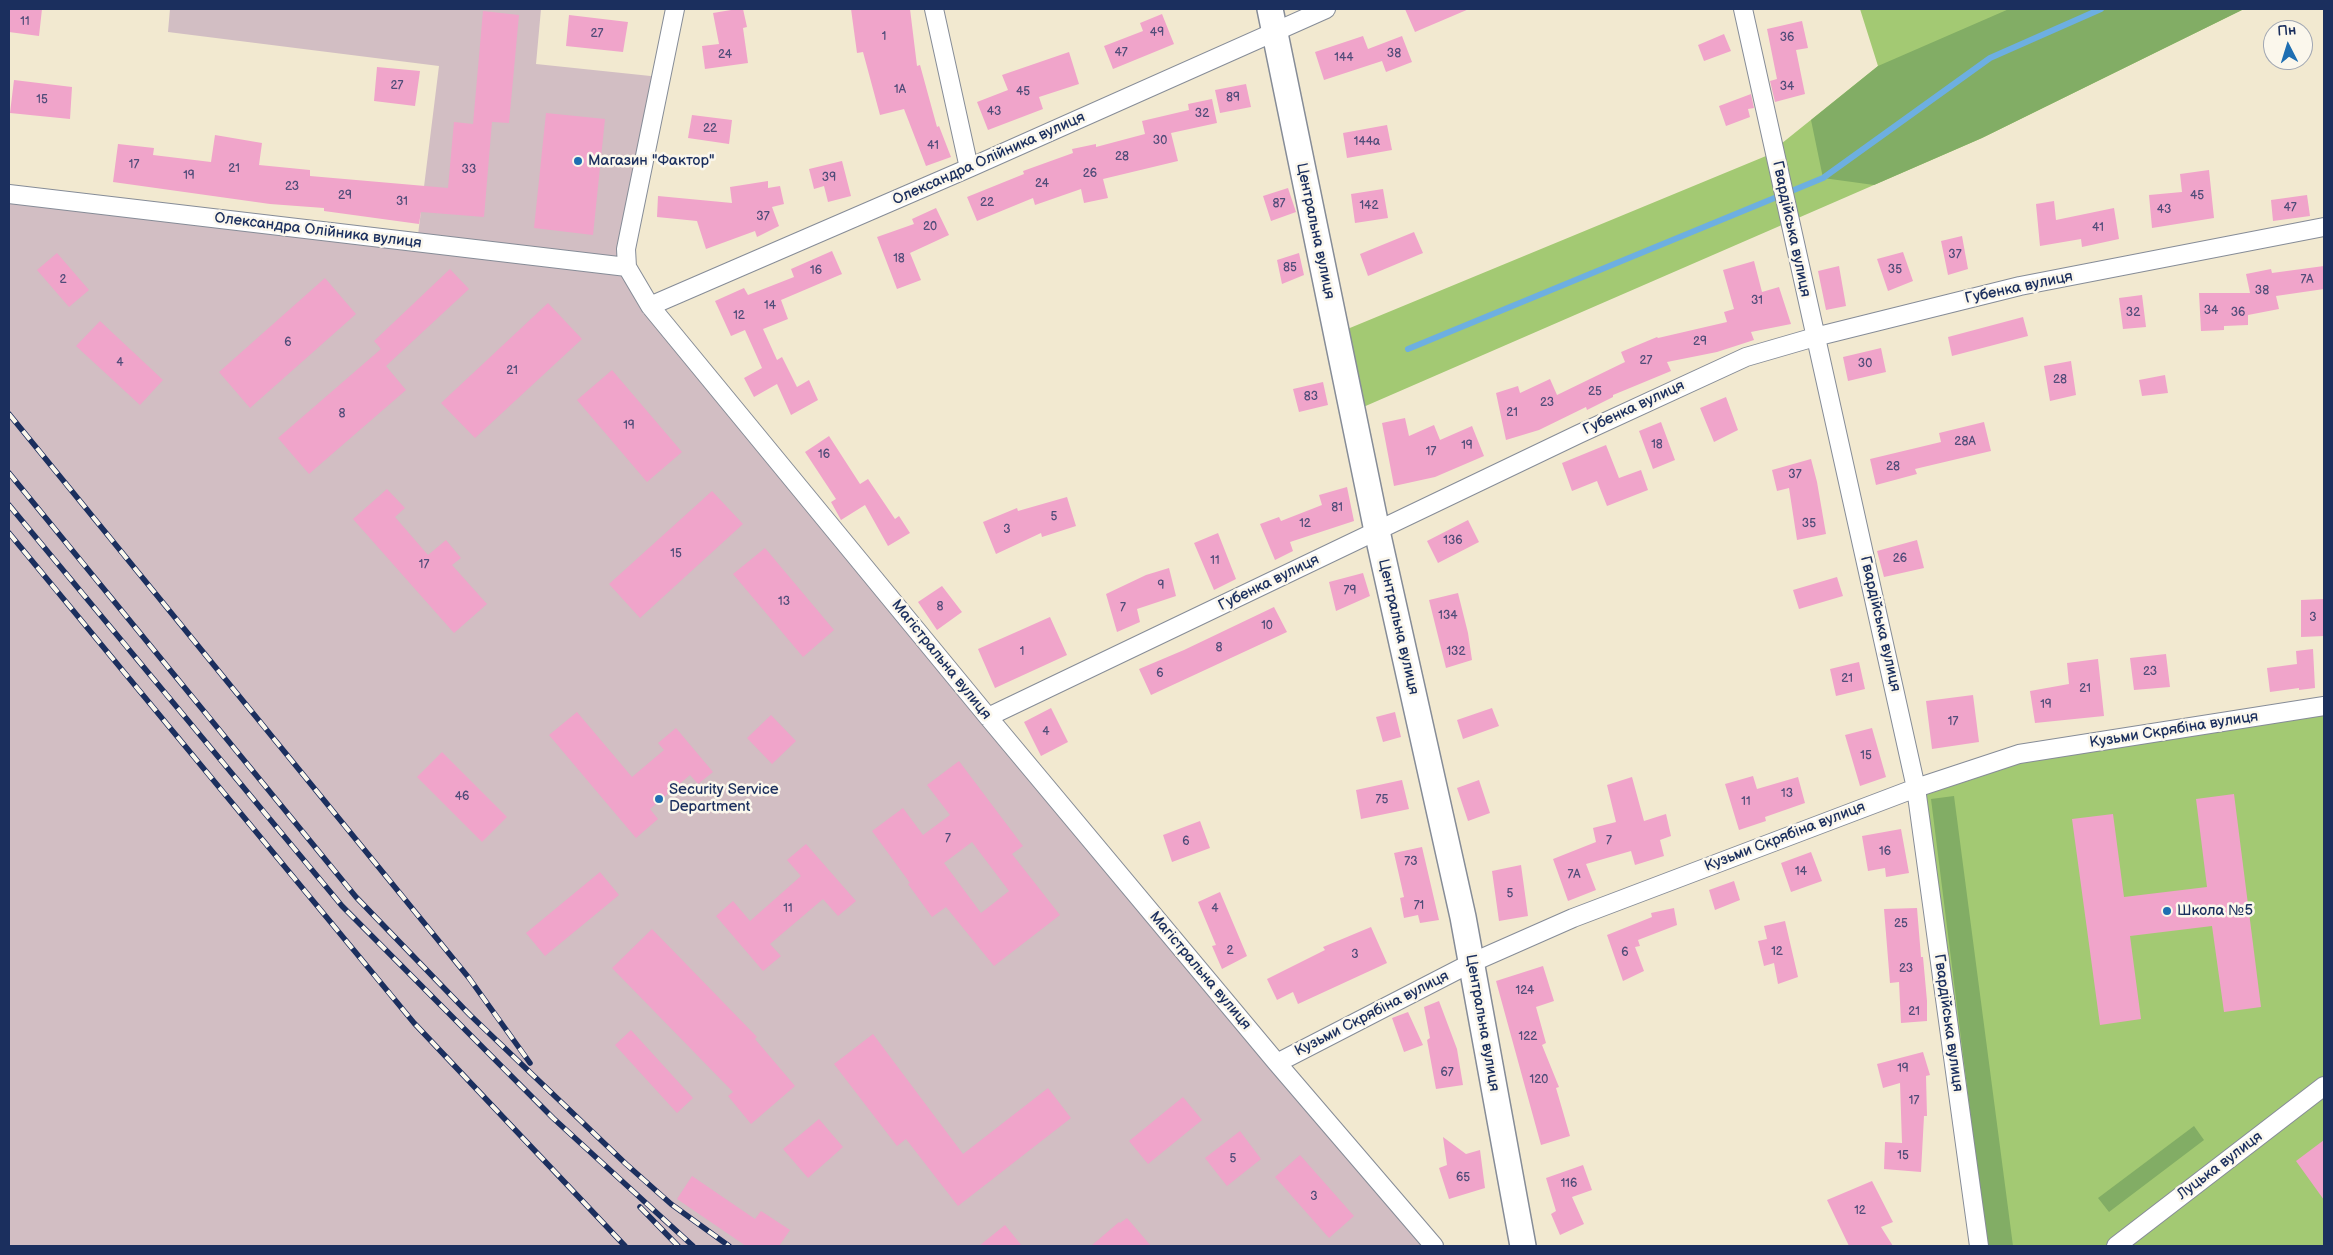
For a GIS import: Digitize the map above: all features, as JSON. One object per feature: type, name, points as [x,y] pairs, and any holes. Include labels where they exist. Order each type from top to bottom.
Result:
[{"type":"main road","name":"Центральна вулиця","points":[[1272,20],[1377,531],[1463,917],[1523,1246]]},
{"type":"street","points":[[627,267],[626,249],[675,9]]},
{"type":"street","points":[[934,9],[969,168]]},
{"type":"street","name":"Олександра Олійника вулиця","points":[[650,306],[969,168],[1272,20],[1326,9]]},
{"type":"street","name":"Гвардійська вулиця","points":[[1743,9],[1916,788],[1979,1246]]},
{"type":"street","name":"Олександра Олійника вулиця","points":[[9,194],[627,267]]},
{"type":"street","name":"Губенка вулиця","points":[[988,717],[1746,357],[1815,337],[2020,286],[2324,228]]},
{"type":"street","name":"Магістральна вулиця","points":[[627,267],[650,306],[988,717],[1277,1063],[1434,1246]]},
{"type":"street","name":"Кузьми Скрябіна вулиця","points":[[1277,1063],[1471,963],[1572,918],[1916,788],[2019,754],[2324,706]]},
{"type":"street","name":"Луцька вулиця","points":[[2116,1246],[2324,1086]]},
{"type":"shaded area","points":[[170,9],[541,9],[536,64],[660,77],[627,267],[1434,1246],[9,1246],[9,194],[417,243],[439,66],[168,32]]},
{"type":"green space","points":[[1860,9],[2244,9],[1982,138],[1361,408],[1345,330],[1766,156],[1878,66]]},
{"type":"green space","points":[[2009,9],[2244,9],[1982,138],[1874,185],[1823,178],[1811,120],[1878,66]]},
{"type":"green space","points":[[2324,706],[2324,1246],[1979,1246],[1916,788],[2019,754]]},
{"type":"green space","points":[[1954,796],[2013,1246],[1987,1246],[1931,799]]},
{"type":"green space","points":[[2194,1126],[2204,1140],[2109,1212],[2098,1198]]},
{"type":"building","points":[[9,9],[42,9],[39,36],[9,32]]},
{"type":"building","points":[[743,9],[747,27],[743,28],[748,63],[705,69],[702,46],[719,44],[713,13]]},
{"type":"building","points":[[851,9],[910,9],[917,66],[920,65],[937,127],[939,126],[951,157],[926,166],[904,109],[880,115],[863,52],[857,53]]},
{"type":"building","points":[[1405,9],[1469,9],[1415,32]]},
{"type":"building","points":[[483,11],[519,15],[509,123],[492,122],[484,217],[421,212],[419,224],[324,211],[324,208],[270,204],[113,182],[118,144],[154,148],[153,155],[211,162],[215,135],[262,143],[259,165],[310,170],[310,176],[448,188],[454,122],[473,124]]},
{"type":"building","points":[[1162,14],[1174,44],[1113,69],[1104,46],[1143,31],[1140,23]]},
{"type":"building","points":[[569,15],[628,22],[623,52],[566,46]]},
{"type":"building","points":[[1802,21],[1808,48],[1796,50],[1805,94],[1775,102],[1770,81],[1777,79],[1767,29]]},
{"type":"building","points":[[1724,34],[1731,51],[1704,61],[1698,45]]},
{"type":"building","points":[[1363,36],[1368,49],[1402,36],[1412,62],[1386,72],[1382,61],[1324,80],[1315,52]]},
{"type":"building","points":[[1069,52],[1079,84],[1039,97],[1043,109],[988,130],[977,102],[1008,90],[1002,75]]},
{"type":"building","points":[[377,67],[420,71],[415,106],[374,101]]},
{"type":"building","points":[[14,80],[72,87],[70,119],[10,113]]},
{"type":"building","points":[[1246,84],[1251,107],[1220,113],[1215,90]]},
{"type":"building","points":[[1751,94],[1754,108],[1748,109],[1750,117],[1726,126],[1719,106]]},
{"type":"building","points":[[1212,99],[1217,123],[1171,133],[1178,161],[1103,179],[1108,198],[1084,203],[1081,189],[1035,205],[1033,198],[977,221],[967,197],[1024,174],[1023,171],[1073,153],[1072,149],[1096,144],[1096,147],[1145,134],[1142,121],[1189,110],[1188,104]]},
{"type":"building","points":[[546,113],[605,119],[593,235],[534,228]]},
{"type":"building","points":[[692,115],[732,120],[729,144],[688,138]]},
{"type":"building","points":[[1387,125],[1392,150],[1347,158],[1343,133]]},
{"type":"building","points":[[842,161],[851,196],[828,202],[824,186],[814,189],[809,169]]},
{"type":"building","points":[[2209,170],[2214,218],[2152,228],[2149,195],[2182,192],[2180,174]]},
{"type":"building","points":[[768,181],[768,188],[780,186],[784,204],[772,207],[779,226],[757,237],[755,231],[706,249],[697,221],[657,217],[658,196],[732,203],[730,187]]},
{"type":"building","points":[[1288,188],[1296,212],[1271,221],[1263,196]]},
{"type":"building","points":[[1383,189],[1388,218],[1355,223],[1351,194]]},
{"type":"building","points":[[2307,195],[2310,216],[2273,221],[2271,200]]},
{"type":"building","points":[[2054,201],[2056,220],[2114,208],[2119,239],[2082,247],[2081,239],[2040,246],[2036,204]]},
{"type":"building","points":[[936,208],[949,235],[910,253],[921,280],[897,289],[877,237],[914,224],[912,219]]},
{"type":"building","points":[[1414,232],[1423,253],[1368,276],[1360,254]]},
{"type":"building","points":[[1962,236],[1968,269],[1948,275],[1941,241]]},
{"type":"building","points":[[832,251],[842,274],[781,300],[788,319],[763,329],[777,360],[782,357],[797,387],[809,380],[818,400],[791,415],[777,384],[754,397],[744,378],[762,368],[745,330],[731,336],[715,301],[744,288],[748,295],[794,277],[791,269]]},
{"type":"building","points":[[1903,252],[1913,281],[1888,291],[1877,259]]},
{"type":"building","points":[[57,253],[89,290],[69,307],[37,270]]},
{"type":"building","points":[[1299,253],[1304,275],[1282,284],[1277,260]]},
{"type":"building","points":[[1754,261],[1762,292],[1779,287],[1791,324],[1751,332],[1754,340],[1717,352],[1667,362],[1671,371],[1613,395],[1613,397],[1587,410],[1586,407],[1539,430],[1506,440],[1496,393],[1518,386],[1520,393],[1550,379],[1557,395],[1625,362],[1621,352],[1657,337],[1727,322],[1724,312],[1734,309],[1723,270]]},
{"type":"building","points":[[1839,266],[1846,306],[1826,310],[1818,271]]},
{"type":"building","points":[[2324,266],[2324,289],[2276,296],[2279,309],[2248,315],[2248,325],[2224,326],[2224,330],[2201,331],[2199,293],[2250,293],[2246,274],[2271,269],[2272,273]]},
{"type":"building","points":[[450,269],[469,289],[386,366],[406,390],[309,474],[278,438],[381,349],[374,341]]},
{"type":"building","points":[[325,278],[356,314],[250,408],[219,372]]},
{"type":"building","points":[[2142,295],[2146,327],[2123,329],[2119,298]]},
{"type":"building","points":[[548,303],[582,339],[475,438],[441,403]]},
{"type":"building","points":[[2023,317],[2028,336],[1952,356],[1948,337]]},
{"type":"building","points":[[100,321],[163,380],[140,405],[76,346]]},
{"type":"building","points":[[1881,348],[1886,372],[1848,381],[1843,357]]},
{"type":"building","points":[[2071,361],[2076,395],[2050,401],[2044,366]]},
{"type":"building","points":[[612,370],[682,452],[647,482],[577,400]]},
{"type":"building","points":[[2165,375],[2168,393],[2142,396],[2139,380]]},
{"type":"building","points":[[1323,382],[1328,405],[1299,412],[1293,389]]},
{"type":"building","points":[[1726,397],[1738,430],[1714,442],[1700,408]]},
{"type":"building","points":[[1405,418],[1409,436],[1434,425],[1440,440],[1472,426],[1484,456],[1435,477],[1394,486],[1382,423]]},
{"type":"building","points":[[1661,422],[1675,460],[1653,469],[1639,431]]},
{"type":"building","points":[[1984,422],[1991,451],[1915,469],[1917,474],[1876,485],[1870,459],[1941,442],[1939,433]]},
{"type":"building","points":[[829,436],[860,484],[868,479],[895,519],[899,516],[910,533],[888,546],[865,505],[841,520],[831,502],[836,499],[805,452]]},
{"type":"building","points":[[1606,445],[1619,478],[1641,470],[1648,490],[1607,506],[1597,481],[1572,491],[1562,463]]},
{"type":"building","points":[[1811,459],[1826,534],[1797,540],[1789,488],[1777,491],[1772,470]]},
{"type":"building","points":[[1347,487],[1354,521],[1290,542],[1293,551],[1275,560],[1260,524],[1279,517],[1281,521],[1322,505],[1319,495]]},
{"type":"building","points":[[387,489],[405,508],[395,517],[428,555],[446,540],[461,558],[452,565],[487,604],[454,633],[353,519]]},
{"type":"building","points":[[712,491],[743,524],[640,618],[609,584]]},
{"type":"building","points":[[1067,497],[1076,526],[1042,537],[1041,533],[996,554],[983,522],[1017,508],[1018,511]]},
{"type":"building","points":[[1468,520],[1479,542],[1438,563],[1427,541]]},
{"type":"building","points":[[1218,533],[1236,579],[1214,590],[1194,543]]},
{"type":"building","points":[[1917,540],[1924,568],[1884,577],[1877,551]]},
{"type":"building","points":[[765,548],[834,630],[803,657],[733,574]]},
{"type":"building","points":[[1169,568],[1176,596],[1137,609],[1140,622],[1117,632],[1106,594],[1146,575]]},
{"type":"building","points":[[1363,573],[1370,596],[1336,611],[1329,582]]},
{"type":"building","points":[[1837,577],[1843,596],[1799,609],[1793,590]]},
{"type":"building","points":[[942,586],[962,612],[937,630],[918,602]]},
{"type":"building","points":[[1458,593],[1468,633],[1472,660],[1446,668],[1429,600]]},
{"type":"building","points":[[2324,599],[2324,636],[2301,637],[2301,600]]},
{"type":"building","points":[[1274,607],[1287,632],[1151,695],[1139,669],[1184,650]]},
{"type":"building","points":[[1050,617],[1067,655],[995,688],[978,649]]},
{"type":"building","points":[[2313,649],[2315,688],[2270,692],[2267,668],[2297,664],[2296,651]]},
{"type":"building","points":[[2166,654],[2170,687],[2134,690],[2130,658]]},
{"type":"building","points":[[2098,659],[2104,716],[2035,723],[2030,691],[2069,684],[2067,663]]},
{"type":"building","points":[[1859,662],[1865,689],[1836,696],[1830,669]]},
{"type":"building","points":[[1973,695],[1979,742],[1932,749],[1926,701]]},
{"type":"building","points":[[1051,708],[1068,742],[1041,756],[1024,722]]},
{"type":"building","points":[[1492,708],[1499,726],[1463,739],[1457,720]]},
{"type":"building","points":[[577,712],[632,777],[664,750],[658,743],[676,728],[713,772],[698,784],[690,775],[650,809],[658,819],[636,838],[549,735]]},
{"type":"building","points":[[1395,712],[1401,737],[1383,742],[1376,717]]},
{"type":"building","points":[[771,715],[796,741],[772,764],[747,738]]},
{"type":"building","points":[[1872,728],[1886,777],[1860,786],[1845,735]]},
{"type":"building","points":[[442,752],[507,817],[482,842],[417,777]]},
{"type":"building","points":[[959,761],[1023,846],[1012,854],[1060,915],[994,966],[946,907],[932,917],[872,831],[903,808],[923,835],[950,815],[927,785]],"holes":[[[972,842],[1009,891],[981,913],[944,863]]]},
{"type":"building","points":[[1753,776],[1757,789],[1798,777],[1805,803],[1765,817],[1766,821],[1739,830],[1725,784]]},
{"type":"building","points":[[1632,777],[1644,821],[1666,814],[1671,836],[1660,840],[1664,856],[1635,865],[1631,851],[1586,864],[1596,890],[1568,901],[1553,859],[1596,842],[1593,828],[1616,822],[1607,785]]},
{"type":"building","points":[[1402,780],[1409,809],[1361,819],[1356,790]]},
{"type":"building","points":[[1479,780],[1490,813],[1468,821],[1457,788]]},
{"type":"building","name":"Школа №5","points":[[2234,794],[2261,1007],[2224,1012],[2212,926],[2130,936],[2141,1019],[2100,1025],[2072,819],[2113,814],[2124,897],[2207,887],[2196,799]]},
{"type":"building","points":[[1200,821],[1210,848],[1172,862],[1163,835]]},
{"type":"building","points":[[1901,829],[1909,873],[1886,877],[1885,868],[1868,871],[1862,836]]},
{"type":"building","points":[[806,844],[856,901],[838,916],[823,899],[770,944],[781,956],[763,971],[716,916],[733,901],[750,921],[801,876],[787,860]]},
{"type":"building","points":[[1422,847],[1439,920],[1420,923],[1418,915],[1404,918],[1400,898],[1404,897],[1394,853]]},
{"type":"building","points":[[1811,852],[1822,881],[1791,892],[1781,863]]},
{"type":"building","points":[[1521,865],[1528,916],[1499,921],[1492,871]]},
{"type":"building","points":[[600,872],[619,895],[545,956],[526,933]]},
{"type":"building","points":[[1734,881],[1740,900],[1715,910],[1709,890]]},
{"type":"building","points":[[1220,892],[1247,956],[1222,969],[1212,946],[1216,945],[1198,902]]},
{"type":"building","points":[[1674,908],[1677,925],[1638,940],[1640,946],[1635,947],[1644,971],[1623,981],[1607,935],[1652,917],[1651,913]]},
{"type":"building","points":[[1917,908],[1927,1001],[1927,1021],[1901,1023],[1899,982],[1890,983],[1884,909]]},
{"type":"building","points":[[1785,921],[1798,977],[1778,984],[1774,963],[1764,966],[1758,941],[1767,939],[1764,926]]},
{"type":"building","points":[[1371,927],[1387,963],[1298,1004],[1293,992],[1277,1000],[1267,979],[1325,950],[1323,947]]},
{"type":"building","points":[[652,929],[757,1037],[755,1039],[795,1086],[751,1124],[728,1096],[733,1092],[612,968]]},
{"type":"building","points":[[1543,966],[1554,1001],[1536,1007],[1546,1043],[1542,1045],[1559,1087],[1556,1088],[1570,1136],[1541,1145],[1496,981]]},
{"type":"building","points":[[1439,1001],[1457,1049],[1463,1085],[1436,1089],[1427,1040],[1430,1038],[1424,1007]]},
{"type":"building","points":[[1408,1012],[1423,1045],[1404,1052],[1392,1018]]},
{"type":"building","points":[[631,1030],[693,1098],[677,1113],[615,1045]]},
{"type":"building","points":[[873,1034],[963,1154],[1048,1088],[1071,1118],[958,1206],[906,1139],[897,1146],[834,1064]]},
{"type":"building","points":[[1923,1052],[1930,1075],[1926,1076],[1927,1116],[1924,1116],[1921,1172],[1884,1169],[1885,1142],[1902,1143],[1900,1083],[1883,1088],[1877,1064]]},
{"type":"building","points":[[1183,1097],[1202,1120],[1148,1164],[1129,1141]]},
{"type":"building","points":[[819,1119],[843,1147],[808,1178],[783,1149]]},
{"type":"building","points":[[1240,1131],[1261,1159],[1227,1186],[1205,1158]]},
{"type":"building","points":[[1443,1137],[1466,1154],[1480,1150],[1485,1188],[1449,1199],[1439,1168],[1447,1165]]},
{"type":"building","points":[[2324,1140],[2324,1200],[2296,1161]]},
{"type":"building","points":[[1300,1155],[1354,1216],[1329,1238],[1275,1177]]},
{"type":"building","points":[[1583,1165],[1592,1190],[1572,1197],[1584,1224],[1560,1235],[1551,1214],[1556,1211],[1546,1178]]},
{"type":"building","points":[[692,1176],[755,1219],[761,1211],[790,1230],[779,1246],[746,1246],[677,1199]]},
{"type":"building","points":[[1872,1181],[1893,1222],[1881,1227],[1893,1246],[1849,1246],[1827,1200]]},
{"type":"building","points":[[1127,1218],[1151,1246],[1091,1246],[1119,1222]]},
{"type":"building","points":[[1005,1225],[1022,1246],[979,1246]]},
{"type":"waterway","points":[[1408,349],[1823,178],[1990,58],[2101,9]]},
{"type":"railway","points":[[9,414],[469,978],[530,1063]]},
{"type":"railway","points":[[9,473],[356,897],[470,1015],[626,1164],[671,1204],[729,1246]]},
{"type":"railway","points":[[9,505],[342,906],[553,1118],[693,1246]]},
{"type":"railway","points":[[9,533],[414,1023],[625,1246]]},
{"type":"railway","points":[[640,1207],[678,1246]]},
{"type":"place","name":"Магазин \"Фактор\"","points":[[578,161]]},
{"type":"place","name":"Security Service Department","points":[[659,799]]},
{"type":"place","name":"Школа №5","points":[[2167,911]]}]
